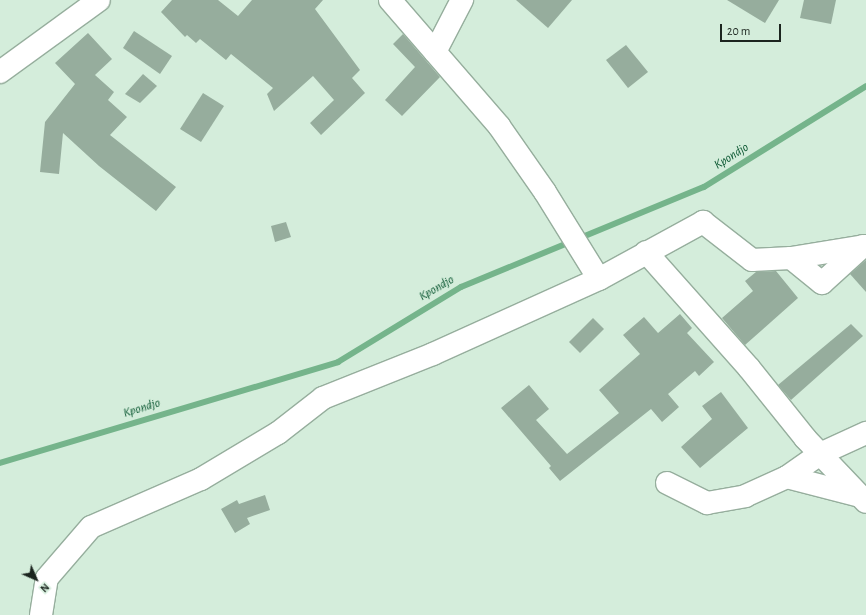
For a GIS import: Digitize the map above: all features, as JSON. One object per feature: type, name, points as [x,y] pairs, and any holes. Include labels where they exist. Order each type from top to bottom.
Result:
[{"type":"street","points":[[0,72],[100,0]]},
{"type":"street","points":[[390,0],[499,126],[545,192],[565,227],[595,273]]},
{"type":"street","points":[[435,52],[462,0]]},
{"type":"street","points":[[41,615],[47,578],[91,527],[200,479],[278,433],[323,398],[433,354],[595,273],[646,252],[702,222],[752,260],[791,258],[864,246]]},
{"type":"street","points":[[791,258],[822,283],[864,246]]},
{"type":"street","points":[[646,252],[749,368],[820,454],[863,499]]},
{"type":"street","points":[[667,483],[707,503],[744,496],[787,478],[820,454],[866,433]]},
{"type":"street","points":[[787,478],[863,499]]},
{"type":"building","points":[[172,0],[218,0],[238,16],[252,0],[323,0],[315,9],[360,70],[352,78],[365,93],[321,135],[310,123],[334,100],[313,76],[274,111],[267,94],[273,88],[231,54],[226,60],[200,39],[196,43],[187,35],[185,37],[161,12]]},
{"type":"building","points":[[516,0],[572,0],[548,28]]},
{"type":"building","points":[[727,0],[779,0],[765,23]]},
{"type":"building","points":[[804,0],[836,0],[831,24],[800,18]]},
{"type":"building","points":[[134,31],[172,56],[160,74],[123,48]]},
{"type":"building","points":[[88,33],[112,59],[95,75],[114,92],[108,100],[127,117],[110,135],[176,187],[156,211],[99,166],[63,133],[59,174],[40,172],[45,122],[75,84],[55,63]]},
{"type":"building","points":[[403,34],[440,77],[402,116],[385,100],[415,67],[393,44]]},
{"type":"building","points":[[626,45],[648,72],[628,88],[606,60]]},
{"type":"building","points":[[143,74],[157,86],[140,103],[125,94]]},
{"type":"building","points":[[203,93],[224,106],[201,142],[180,129]]},
{"type":"building","points":[[286,222],[291,237],[275,242],[271,226]]},
{"type":"building","points":[[866,260],[866,292],[850,274]]},
{"type":"building","points":[[776,271],[798,298],[745,345],[722,318],[753,291],[745,281],[756,272]]},
{"type":"building","points":[[680,314],[692,328],[687,333],[714,362],[699,376],[695,371],[668,394],[679,407],[662,422],[651,409],[560,481],[549,468],[551,466],[501,408],[529,385],[549,409],[536,420],[567,454],[619,413],[599,390],[640,354],[623,335],[644,317],[658,333]]},
{"type":"building","points":[[593,318],[604,329],[580,353],[569,342]]},
{"type":"building","points":[[851,324],[863,336],[791,400],[778,385]]},
{"type":"building","points":[[721,392],[748,428],[700,468],[681,447],[712,419],[702,406]]},
{"type":"building","points":[[265,495],[270,510],[247,518],[250,524],[235,533],[221,509],[237,500],[239,504]]},
{"type":"waterway","name":"Kpondjo","points":[[0,463],[338,362],[461,287],[704,187],[866,86]]}]
